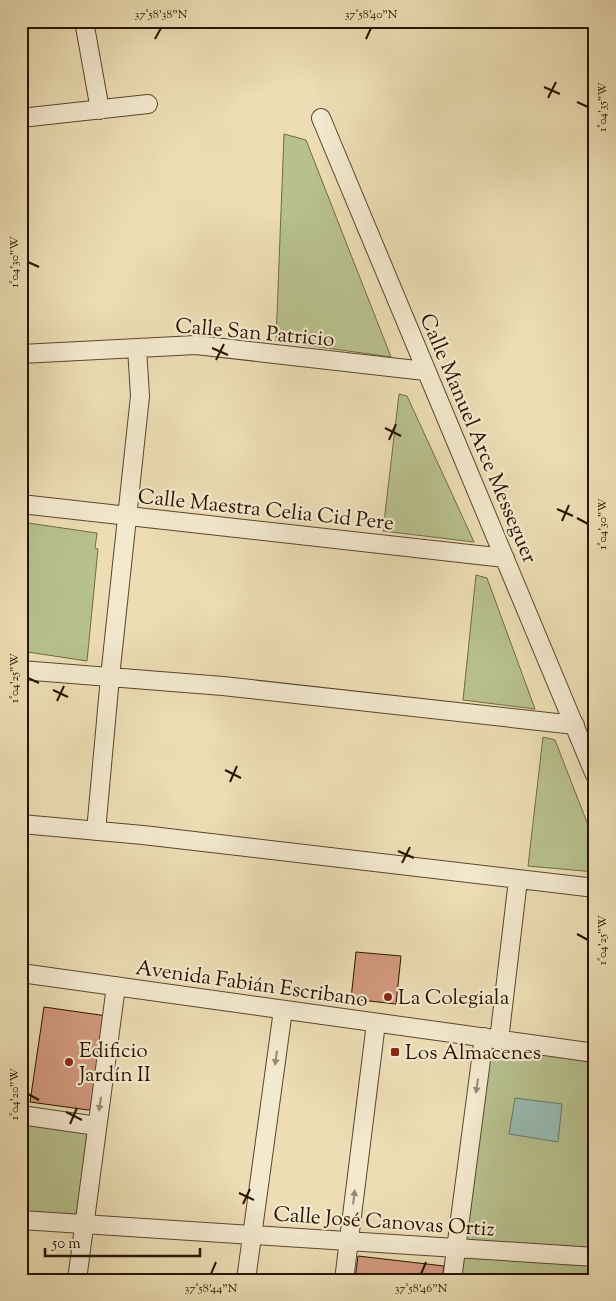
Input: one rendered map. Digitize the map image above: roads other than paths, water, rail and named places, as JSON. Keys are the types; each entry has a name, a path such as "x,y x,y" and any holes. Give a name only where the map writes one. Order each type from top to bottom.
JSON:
{"street":[{"path":"84,21 100,110"},
{"path":"21,118 148,104"},
{"name":"Calle Manuel Arce Messeguer","path":"321,118 595,775"},
{"name":"Calle San Patricio","path":"21,354 196,345 425,371"},
{"path":"96,831 110,677 140,396 137,348"},
{"name":"Calle Maestra Celia Cid Pere","path":"21,504 505,558"},
{"path":"21,670 223,686 575,725"},
{"path":"21,824 595,888"},
{"path":"452,1280 518,880"},
{"name":"Avenida Fabián Escribano","path":"21,973 595,1053"},
{"path":"77,1280 116,986"},
{"path":"246,1280 283,1010"},
{"path":"344,1280 376,1023"},
{"path":"21,1116 98,1126"},
{"name":"Calle José Canovas Ortiz","path":"21,1220 595,1257"}],"water":[{"path":"515,1098 562,1104 558,1142 509,1134"}],"place":[{"name":"La Colegiala","path":"388,997"},
{"name":"Los Almacenes","path":"395,1052"},
{"name":"Edificio Jardín II","path":"69,1062"}]}
